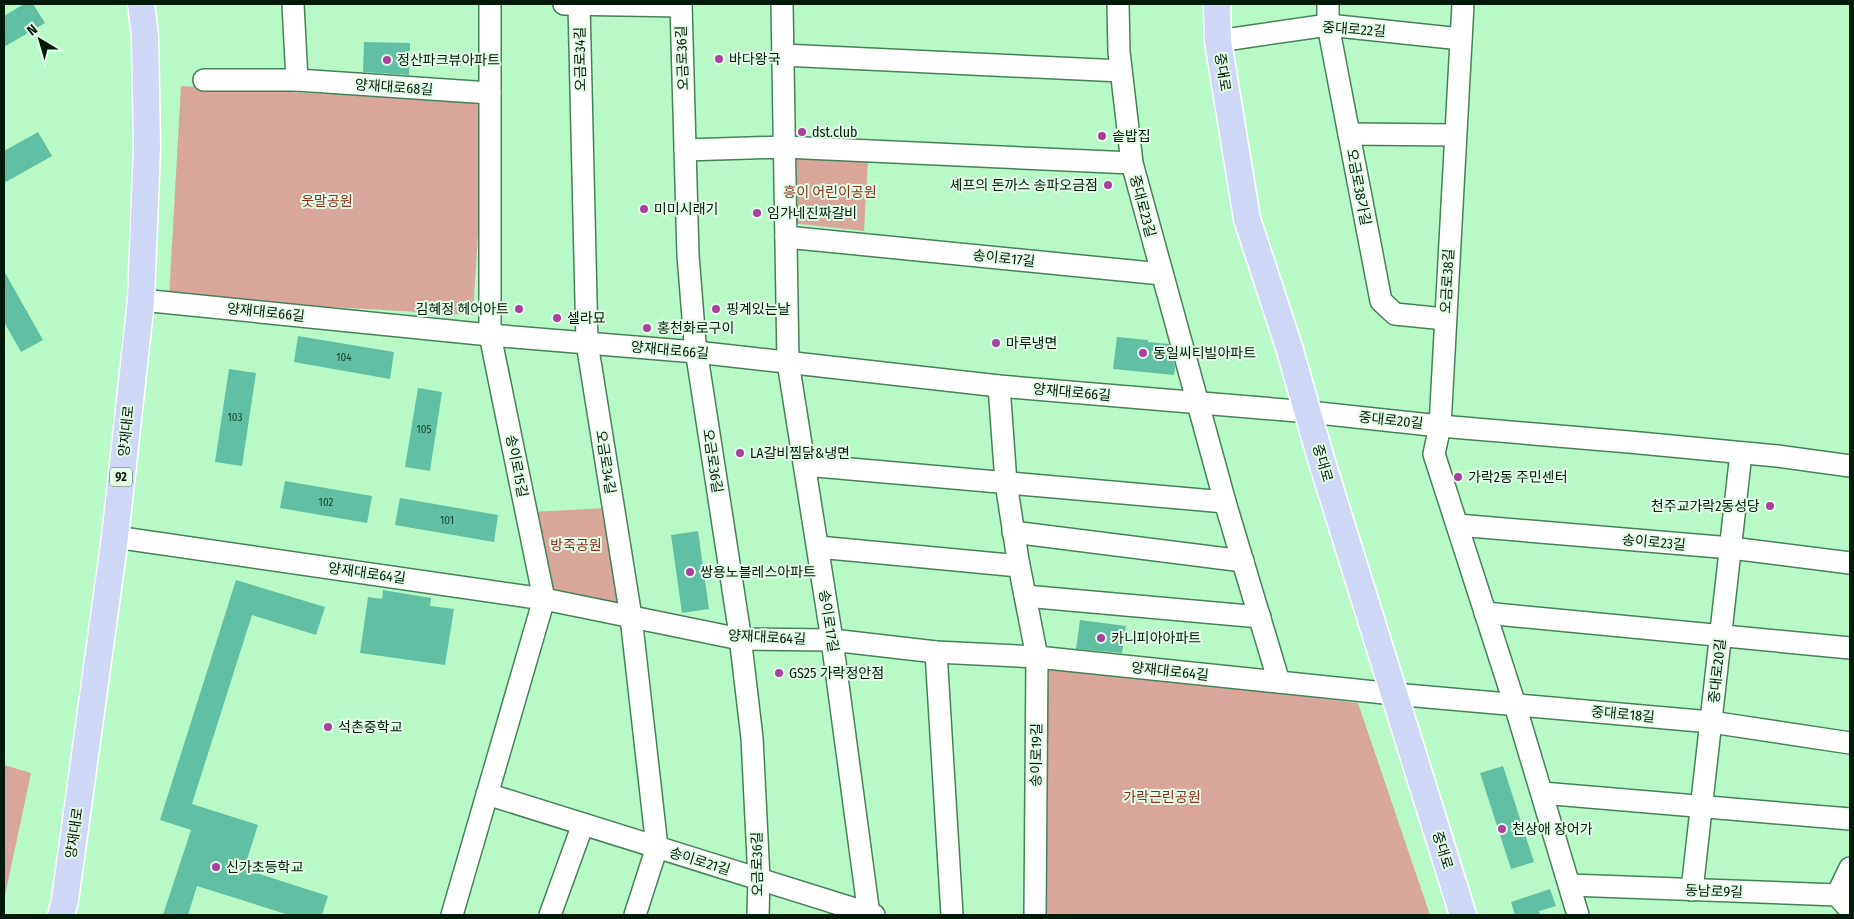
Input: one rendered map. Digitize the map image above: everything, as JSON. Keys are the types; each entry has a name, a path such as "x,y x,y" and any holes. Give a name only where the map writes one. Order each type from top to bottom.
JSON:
{"main road":[{"name":"양재대로","path":"61,915 65,900 115,537 141,300 148,147 145,36 141,4"},
{"path":"145,36 149,4"},
{"name":"중대로","path":"1217,4 1218,41 1247,219 1309,412 1321,458 1463,915"}],"street":[{"path":"293,4 297,80"},
{"name":"송이로15길","path":"452,915 544,598 490,335 490,4"},
{"path":"564,4 579,4"},
{"name":"오금로36길","path":"579,4 681,5 688,256 696,352 740,639 752,738 760,879 758,915"},
{"name":"오금로34길","path":"579,4 587,343 631,617 657,847 636,915"},
{"name":"송이로17길","path":"782,4 788,362 832,640 870,915"},
{"name":"중대로23길","path":"1118,4 1119,52 1132,163 1198,402"},
{"name":"오금로38가길","path":"1328,4 1328,25 1381,301 1396,314 1445,319"},
{"name":"오금로38길","path":"1440,426 1463,4"},
{"name":"중대로22길","path":"1218,41 1328,25 1461,39"},
{"path":"783,55 1121,71"},
{"name":"양재대로68길","path":"204,80 297,80 490,93"},
{"path":"1349,134 1455,135"},
{"path":"685,150 784,147 1132,163"},
{"name":"송이로17길","path":"786,237 1162,274"},
{"name":"양재대로66길","path":"141,300 490,335 696,352 1000,386 1309,412"},
{"name":"송이로19길","path":"1000,386 1006,483 1019,566 1037,657 1035,915"},
{"path":"1198,402 1225,502 1279,682"},
{"name":"중대로20길","path":"1309,412 1440,426 1741,452 1850,466"},
{"path":"1440,426 1434,454 1515,705 1578,915"},
{"name":"중대로20길","path":"1692,890 1741,452"},
{"path":"805,465 1225,502"},
{"name":"송이로23길","path":"1457,525 1731,548 1850,564"},
{"path":"1013,532 1243,560"},
{"name":"양재대로64길","path":"115,537 544,598 740,639 832,640 936,652 1037,657 1394,694"},
{"path":"818,547 1019,566"},
{"path":"1025,596 1260,617"},
{"path":"1485,613 1850,648"},
{"path":"936,652 952,915"},
{"name":"중대로18길","path":"1394,694 1711,722 1850,742"},
{"path":"1542,793 1850,819"},
{"name":"송이로21길","path":"486,794 870,915"},
{"path":"550,915 582,824"},
{"path":"1844,903 1850,868"},
{"name":"동남로9길","path":"1570,885 1692,890 1844,903"}],"green space":[{"name":"웃말공원","path":"181,86 486,103 473,315 169,298"},
{"name":"흥이 어린이공원","path":"791,153 868,159 864,231 791,223"},
{"name":"방죽공원","path":"606,508 620,608 549,593 532,512"},
{"name":"가락근린공원","path":"1044,664 1358,703 1430,915 1042,915"},
{"path":"4,765 31,773 4,900"}],"building":[{"path":"24,4 33,4 45,23 4,47 4,16"},
{"name":"정산파크뷰아파트","path":"364,42 410,43 409,75 363,72"},
{"path":"38,132 52,156 4,183 4,151"},
{"path":"4,271 43,340 21,352 4,322"},
{"path":"298,336 394,352 390,379 294,362"},
{"name":"동일씨티빌아파트","path":"1117,337 1169,344 1170,357 1172,357 1175,367 1174,375 1113,369"},
{"path":"229,369 256,373 242,466 215,462"},
{"path":"418,388 442,392 430,471 405,467"},
{"path":"285,481 372,496 367,523 280,508"},
{"path":"400,498 498,515 494,542 395,525"},
{"name":"쌍용노블레스아파트","path":"698,531 709,609 682,613 671,535"},
{"path":"236,580 325,607 316,635 252,615 192,804 258,825 244,869 328,896 322,915 289,915 197,886 188,915 163,915 191,830 160,820"},
{"path":"383,590 431,598 430,606 454,609 445,665 360,653 368,597 382,599"},
{"name":"카니피아아파트","path":"1080,620 1126,626 1122,653 1076,649"},
{"path":"1503,766 1534,862 1511,869 1480,773"},
{"path":"1550,889 1556,906 1539,911 1540,915 1515,915 1511,902"}],"place":[{"name":"바다왕국","path":"719,59"},
{"name":"정산파크뷰아파트","path":"387,60"},
{"name":"dst.club","path":"802,132"},
{"name":"솥밥집","path":"1102,136"},
{"name":"셰프의 돈까스 송파오금점","path":"1108,185"},
{"name":"미미시래기","path":"644,209"},
{"name":"임가네진짜갈비","path":"757,213"},
{"name":"김혜정 헤어아트","path":"519,309"},
{"name":"핑계있는날","path":"716,309"},
{"name":"셀라묘","path":"557,318"},
{"name":"홍천화로구이","path":"647,328"},
{"name":"마루냉면","path":"996,343"},
{"name":"동일씨티빌아파트","path":"1143,353"},
{"name":"LA갈비찜닭&냉면","path":"740,453"},
{"name":"가락2동 주민센터","path":"1458,477"},
{"name":"천주교가락2동성당","path":"1770,506"},
{"name":"쌍용노블레스아파트","path":"690,572"},
{"name":"카니피아아파트","path":"1101,638"},
{"name":"GS25 가락정안점","path":"779,673"},
{"name":"석촌중학교","path":"328,727"},
{"name":"천상애 장어가","path":"1502,829"},
{"name":"신가초등학교","path":"216,867"}]}
